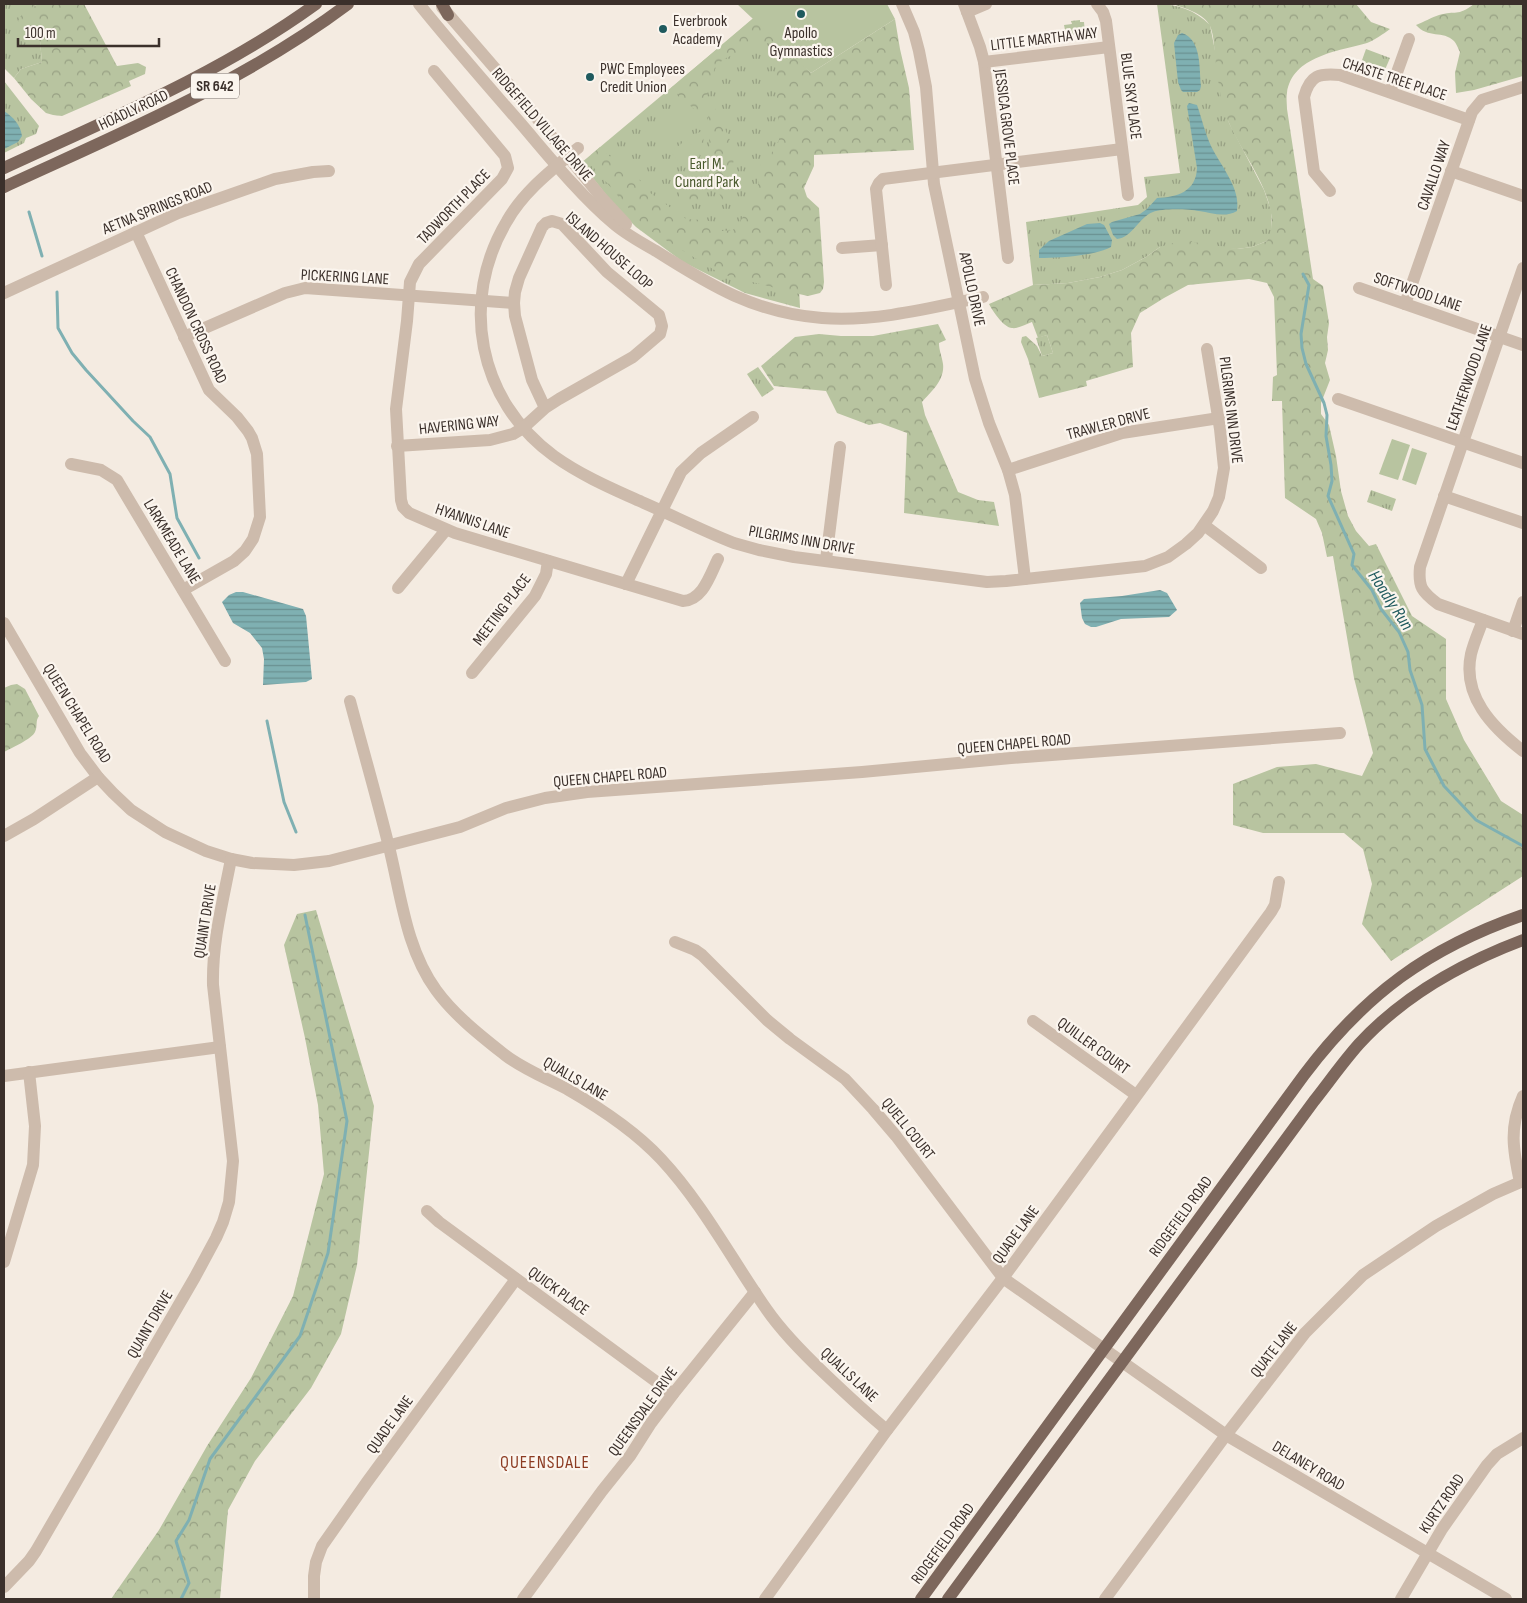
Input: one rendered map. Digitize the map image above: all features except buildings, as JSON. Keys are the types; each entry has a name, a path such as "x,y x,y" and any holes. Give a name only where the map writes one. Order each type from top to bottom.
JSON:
{"main road":[{"name":"HOADLY ROAD","path":"4,168 156,97 215,67 272,34 316,4"},
{"name":"HOADLY ROAD","path":"4,187 200,95 294,41 348,4"},
{"name":"RIDGEFIELD ROAD","path":"921,1599 1304,1075 1344,1027 1374,998 1403,975 1432,956 1482,930 1523,916"},
{"path":"948,1599 1320,1094 1359,1044 1381,1022 1429,985 1473,961 1523,940"}],"street":[{"name":"RIDGEFIELD VILLAGE DRIVE","path":"419,4 557,166 611,221 627,234 719,289 758,305 795,314 828,318 870,318 983,298"},
{"name":"APOLLO DRIVE","path":"902,4 916,38 926,87 933,174 980,395 1008,470 1017,508 1025,579"},
{"path":"966,8 986,4"},
{"name":"BLUE SKY PLACE","path":"1097,4 1104,16 1128,196"},
{"name":"RIDGEFIELD VILLAGE DRIVE","path":"443,7 518,95 573,152 613,211 656,251"},
{"name":"JESSICA GROVE PLACE","path":"966,8 984,62 1008,258"},
{"path":"1390,92 1408,39"},
{"name":"LITTLE MARTHA WAY","path":"984,62 1109,47"},
{"name":"TADWORTH PLACE","path":"409,296 410,282 419,264 502,179 508,168 506,156 434,71"},
{"name":"CHASTE TREE PLACE","path":"1330,191 1314,172 1304,97 1306,88 1318,75 1327,73 1340,75 1469,120"},
{"name":"CAVALLO WAY","path":"1405,304 1472,112 1482,100 1523,87"},
{"path":"886,285 876,189 883,179 1122,150"},
{"name":"PILGRIMS INN DRIVE","path":"573,152 530,190 508,219 490,256 484,274 480,301 482,338 491,373 502,398 522,428 553,455 569,466 592,479 717,536 746,547 794,557 987,582 1145,566 1168,557 1204,525 1216,504 1222,483 1224,463 1219,418 1207,349"},
{"name":"AETNA SPRINGS ROAD","path":"4,293 178,213 275,179 329,171"},
{"path":"1451,171 1523,196"},
{"name":"ISLAND HOUSE LOOP","path":"522,428 545,408 633,357 660,334 662,320 655,310 633,294 594,260 562,224 552,221 542,227 529,253 515,292 514,303 515,316 532,380 545,408"},
{"name":"CHANDON CROSS ROAD","path":"136,232 209,390 237,417 252,438 257,454 260,517 253,539 234,561 183,590"},
{"path":"842,248 882,245"},
{"name":"LEATHERWOOD LANE","path":"1518,633 1438,604 1426,596 1420,586 1420,567 1523,268"},
{"name":"SOFTWOOD LANE","path":"1359,288 1523,346"},
{"name":"PICKERING LANE","path":"184,337 295,290 318,289 514,303"},
{"name":"HYANNIS LANE","path":"409,296 396,410 401,500 403,507 409,514 446,530 683,601 690,600 700,593 718,559"},
{"path":"1338,399 1523,462"},
{"path":"626,584 681,472 690,461 753,417"},
{"name":"TRAWLER DRIVE","path":"1008,470 1122,433 1219,418"},
{"name":"HAVERING WAY","path":"397,446 490,440 502,438 522,428"},
{"path":"826,560 840,447"},
{"name":"LARKMEADE LANE","path":"71,464 102,470 117,480 225,661"},
{"path":"1444,496 1523,523"},
{"path":"1204,525 1261,568"},
{"path":"398,588 446,530"},
{"name":"MEETING PLACE","path":"472,673 535,596 546,574 548,562"},
{"path":"1518,633 1523,602"},
{"path":"1483,620 1471,654 1469,680 1474,698 1494,724 1523,751"},
{"name":"QUEEN CHAPEL ROAD","path":"4,623 80,753 98,776 131,810 151,824 206,851 231,860 273,864 314,864 343,859 460,827 506,808 545,798 587,792 853,773 1011,758 1340,733"},
{"name":"QUALLS LANE","path":"350,701 389,847 409,934 428,978 440,996 480,1034 507,1056 596,1107 645,1143 674,1173 705,1214 768,1312 807,1356 887,1430"},
{"path":"4,836 34,819 98,776"},
{"name":"QUAINT DRIVE","path":"4,1587 36,1551 195,1277 223,1222 231,1188 233,1161 212,963 231,860"},
{"name":"QUADE LANE","path":"765,1599 887,1430 1003,1278 1271,912 1275,905 1279,882"},
{"name":"QUELL COURT","path":"675,942 702,955 767,1020 790,1040 845,1079 896,1136 1003,1278 1053,1315 1103,1348"},
{"name":"QUILLER COURT","path":"1033,1021 1136,1095"},
{"path":"4,1076 220,1047"},
{"path":"4,1262 33,1165 35,1126 29,1072"},
{"path":"1522,1181 1513,1149 1513,1134 1523,1096"},
{"name":"QUATE LANE","path":"1105,1599 1226,1435 1305,1333 1363,1275 1436,1226 1493,1194 1522,1181"},
{"name":"QUICK PLACE","path":"426,1211 673,1394"},
{"name":"QUADE LANE","path":"314,1599 316,1562 322,1546 516,1279"},
{"name":"QUEENSDALE DRIVE","path":"523,1599 630,1456 651,1423 755,1292"},
{"name":"DELANEY ROAD","path":"1103,1348 1226,1435 1506,1599"},
{"name":"KURTZ ROAD","path":"1401,1599 1463,1496 1498,1454 1523,1438"}],"green space":[{"path":"4,4 38,4 33,7 42,62 21,69 14,78 4,68"},
{"path":"38,4 84,4 117,66 138,63 146,67 145,74 129,81 131,86 62,116 46,113 31,99 14,78 21,69 42,62 40,41 23,42 22,27 18,21 22,14"},
{"path":"737,4 887,4 895,19 811,73"},
{"path":"1157,4 1172,5 1186,9 1198,15 1210,25 1229,123 1264,190 1271,210 1272,233 1267,241 1252,247 1237,249 1160,247 1122,270 1100,277 1068,283 1033,285 1026,222 1138,205 1147,197 1144,177 1180,173"},
{"path":"1172,4 1356,4 1371,22 1390,29 1367,43 1318,57 1307,63 1291,81 1287,93 1287,109 1313,279 1323,286 1329,323 1328,350 1325,363 1330,380 1321,403 1321,414 1329,425 1341,491 1348,516 1356,531 1369,546 1376,544 1412,616 1446,639 1446,699 1464,740 1501,801 1523,815 1523,876 1391,961 1362,924 1372,884 1363,849 1344,833 1263,833 1233,825 1233,784 1277,767 1316,764 1362,776 1373,753 1354,678 1333,556 1327,557 1322,533 1316,519 1285,498 1282,401 1272,401 1273,377 1277,375 1274,297 1267,283 1249,279 1188,285 1140,313 1131,333 1133,367 1086,381 1087,386 1039,398 1021,342 1022,337 1026,336 1037,346 1042,356 1053,353 1047,335 1038,338 1032,322 1017,328 1005,325 989,304 1033,285 1068,283 1100,277 1122,270 1160,247 1173,243 1187,241 1237,249 1252,247 1267,241 1271,227 1271,212 1260,181 1235,136 1223,107 1210,26 1199,14"},
{"path":"1474,4 1523,4 1523,76 1474,90 1456,93 1455,73 1460,52 1456,43 1445,36 1425,32 1416,25 1439,15 1460,12"},
{"path":"758,14 811,73 895,19 909,88 914,150 814,155 814,166 804,188 807,197 819,208 824,282 820,293 808,296 721,274 646,228 594,168 591,155 600,147 619,165 629,167 649,192 686,219 709,221 714,229 722,231 733,230 757,193 761,164 771,154 779,140 775,55 772,44 760,42 724,59 715,67 702,111 697,112 671,88"},
{"name":"Earl M. Cunard Park","path":"753,19 788,52 800,308 745,293 683,262 636,227 615,206 581,163"},
{"path":"1080,20 1080,22 1084,22 1085,33 1070,35 1065,30 1064,25 1072,24 1071,21"},
{"path":"1366,49 1390,58 1384,72 1361,63"},
{"path":"4,81 39,126 36,134 26,138 24,143 4,153"},
{"path":"676,104 689,119 659,146 645,131"},
{"path":"717,108 721,109 722,122 735,152 729,188 730,194 735,200 732,203 722,200 709,169 710,148 707,121 709,114"},
{"path":"700,132 703,134 704,148 701,150 695,146 692,140 693,135"},
{"path":"687,139 700,156 684,168 671,152"},
{"path":"694,180 697,184 702,203 684,203 679,196 679,192"},
{"path":"938,324 946,340 939,343 943,370 937,385 922,402 925,415 958,492 978,500 994,502 999,526 904,513 907,433 880,423 869,425 837,413 826,391 774,386 761,366 795,337 819,334 873,336"},
{"path":"1047,335 1053,353 1042,356 1036,338"},
{"path":"758,367 774,389 762,397 747,374"},
{"path":"1392,439 1410,445 1398,480 1379,474"},
{"path":"1412,448 1427,453 1416,485 1402,480"},
{"path":"1371,490 1396,499 1392,511 1367,502"},
{"path":"17,684 25,689 39,716 33,735 4,752 4,688"},
{"path":"316,910 374,1106 357,1265 341,1334 311,1388 255,1461 228,1510 220,1599 111,1599 159,1530 207,1446 251,1378 293,1296 324,1174 318,1105 284,945 297,914"}],"water":[{"path":"1182,33 1193,42 1196,48 1201,86 1197,92 1183,92 1178,82 1174,43 1178,35"},
{"path":"1189,103 1197,105 1211,146 1233,185 1236,194 1237,211 1223,215 1189,210 1169,209 1157,211 1144,218 1127,235 1117,239 1113,235 1109,224 1140,214 1157,198 1184,192 1193,183 1197,168 1187,106"},
{"path":"4,111 16,122 22,136 18,142 4,149"},
{"path":"1100,223 1104,225 1112,240 1111,247 1086,254 1039,258 1039,250 1049,241 1087,224"},
{"path":"1160,590 1167,593 1177,610 1169,617 1121,619 1096,627 1085,624 1082,618 1080,603 1084,599"},
{"path":"243,592 303,609 306,616 312,679 306,682 263,685 264,659 262,648 250,633 233,623 222,602 229,595"}],"waterway":[{"path":"29,212 42,256"},
{"name":"Hoadly Run","path":"1303,274 1309,285 1301,334 1302,348 1306,364 1324,403 1327,415 1326,436 1332,481 1328,496 1354,554 1352,565 1372,590 1381,609 1399,632 1408,652 1410,670 1422,705 1425,749 1444,786 1476,820 1523,846"},
{"path":"57,292 58,328 72,353 86,370 150,437 170,474 177,518 199,558"},
{"path":"267,721 284,802 296,832"},
{"path":"181,1599 189,1583 176,1541 189,1520 210,1459 300,1336 328,1253 347,1121 305,915"}],"place":[{"name":"Apollo Gymnastics","path":"801,14"},
{"name":"Everbrook Academy","path":"663,29"},
{"name":"PWC Employees Credit Union","path":"590,77"}],"district":[{"name":"QUEENSDALE","path":"545,1462"}]}
